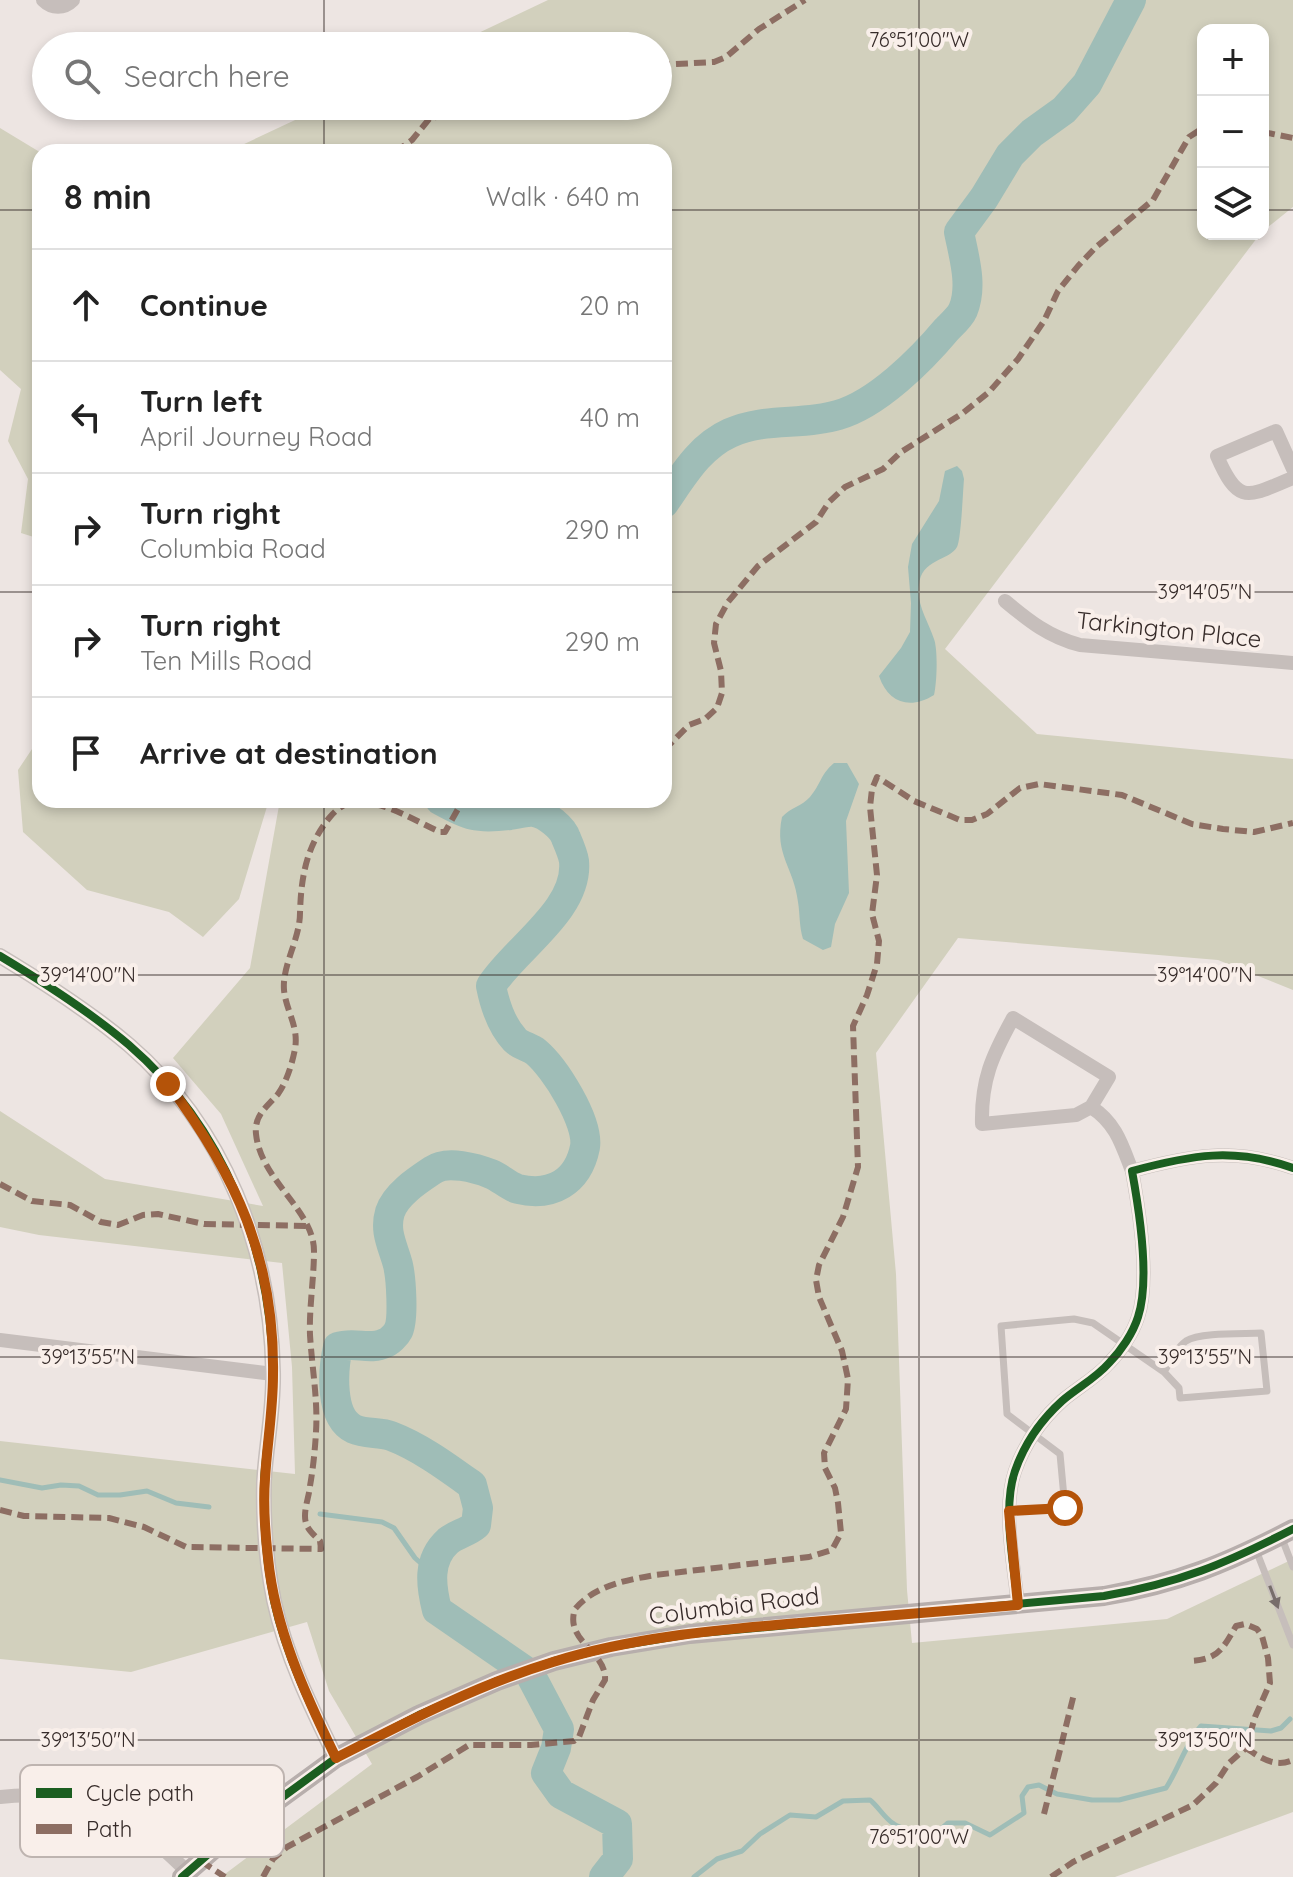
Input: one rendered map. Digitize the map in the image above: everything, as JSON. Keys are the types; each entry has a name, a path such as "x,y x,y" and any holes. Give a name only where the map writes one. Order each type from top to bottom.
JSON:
{"main road":[{"name":"Columbia Road","path":"284,1796 336,1758 419,1715 497,1681 554,1661 611,1647 690,1634 1104,1596 1155,1587 1227,1563 1287,1532"},
{"name":"Columbia Road","path":"185,1874 205,1857"}],"street":[{"path":"43,0 54,7 63,7 73,0"},
{"path":"1293,469 1276,431 1217,456 1228,483 1245,493 1255,493 1293,478"},
{"name":"Tarkington Place","path":"1005,601 1043,632 1080,645 1293,663"},
{"path":"0,956 87,1012 130,1046 168,1084 224,1166 244,1209 270,1314 273,1374 264,1480 268,1560 274,1601 285,1642 307,1699 336,1758"},
{"path":"1013,1018 1109,1077 1091,1107 1076,1115 982,1124 981,1098 986,1071 1013,1018"},
{"path":"1018,1605 1009,1511 1014,1474 1034,1433 1062,1401 1109,1364 1139,1316 1142,1295 1137,1200 1132,1171 1117,1132 1104,1116 1091,1107"},
{"path":"1132,1171 1170,1161 1224,1154 1267,1159 1293,1168"},
{"path":"0,1340 273,1374"},
{"path":"0,1797 20,1796"},
{"path":"168,1857 185,1874"}],"lane":[{"path":"1009,1511 1065,1508 1060,1454 1007,1414 1001,1326 1082,1319 1103,1328 1164,1372 1179,1388 1180,1398 1267,1391 1261,1333 1196,1337 1186,1341 1164,1372"},
{"path":"1287,1532 1293,1567"},
{"path":"1256,1548 1293,1645"}],"shaded area":[{"path":"548,0 1293,0 1293,207 1269,226 1269,24 1197,24 1197,240 1255,240 945,649 1037,734 1293,759 1293,990 1218,960 958,938 876,1053 896,1274 907,1590 912,1643 1167,1619 1293,1559 1293,1812 1115,1877 221,1877 248,1857 284,1857 284,1830 372,1764 329,1691 307,1622 131,1672 0,1659 0,1441 295,1474 292,1367 282,1263 39,1235 0,1227 0,1111 105,1179 263,1206 221,1114 173,1058 250,968 279,808 672,808 672,144 244,144 295,120 672,120 672,32 481,32"},
{"path":"0,128 32,147 32,536 21,533 28,479 8,441 21,389 0,370"},
{"path":"32,749 32,808 267,808 239,899 203,937 169,912 87,890 23,832 18,770"}],"water":[{"path":"957,466 964,479 957,547 925,570 919,585 921,606 935,644 937,666 934,695 908,703 894,698 879,676 910,632 908,567 912,544 939,501 945,471"},
{"path":"834,763 847,763 859,784 846,821 849,893 835,924 831,947 823,950 803,939 796,890 782,851 780,830 782,817 810,797"}],"waterway":[{"path":"672,492 692,463 719,439 743,428 824,418 853,409 897,380 936,341 960,315 966,301 967,271 959,232 1010,155 1032,133 1064,110 1087,84 1131,0"},
{"path":"456,808 481,816 539,813 558,826 568,844 574,861 573,879 566,896 543,928 491,986 499,1015 510,1034 517,1042 534,1050 561,1082 582,1124 585,1147 582,1159 570,1178 542,1191 518,1189 485,1172 454,1165 433,1170 402,1193 390,1212 388,1226 400,1279 400,1326 394,1336 379,1345 338,1347 335,1392 340,1414 354,1429 402,1441 472,1485 478,1508 476,1525 448,1541 441,1548 434,1565 432,1583 437,1610 530,1674 559,1729 556,1748 546,1773 561,1794 617,1824 618,1859 604,1877"},
{"path":"0,1480 42,1488 79,1486 98,1495 147,1491 176,1503 209,1507"},
{"path":"320,1514 382,1522 394,1528 415,1558 433,1574"},
{"path":"694,1877 717,1859 742,1851 760,1834 790,1815 816,1817 843,1801 870,1800 891,1822 908,1830 934,1835 948,1823 965,1823 990,1835 1024,1813 1022,1796 1028,1787 1039,1785 1057,1794 1092,1800 1119,1800 1166,1788 1201,1726 1271,1731 1281,1728 1290,1719"}],"marked path":[{"path":"672,64 714,62 726,57 759,29 805,0"},
{"path":"406,144 428,120"},
{"path":"672,742 689,725 705,719 717,708 722,693 721,671 714,643 716,624 728,602 758,566 816,522 829,502 845,487 883,469 901,452 963,413 989,392 1018,359 1044,321 1058,291 1096,247 1153,200 1189,137 1197,132"},
{"path":"1269,133 1293,138"},
{"path":"284,1850 469,1745 531,1745 574,1741 579,1737 593,1700 605,1680 600,1661 580,1638 573,1620 575,1609 601,1589 655,1575 809,1557 832,1550 841,1533 835,1488 825,1468 824,1453 846,1409 848,1379 842,1351 819,1297 816,1280 819,1265 843,1217 858,1167 853,1026 877,964 879,941 872,914 877,875 870,807 877,777 914,801 960,820 972,820 987,814 1020,788 1039,784 1122,795 1192,824 1223,829 1254,832 1293,823"},
{"path":"0,1510 24,1516 109,1518 144,1527 186,1547 321,1549 320,1541 305,1520 316,1420 310,1335 312,1236 306,1222 267,1166 260,1151 256,1127 259,1116 284,1084 291,1066 296,1041 284,981 299,923 304,875 315,839 340,808"},
{"path":"388,808 440,832 445,832 458,808"},
{"path":"0,1184 32,1201 70,1205 101,1222 118,1225 143,1215 158,1214 204,1224 309,1226"},
{"path":"1051,1877 1073,1862 1193,1805 1246,1748 1270,1683 1262,1636 1257,1629 1245,1624 1236,1626 1213,1656 1188,1661"},
{"path":"1044,1814 1074,1694"},
{"path":"1246,1748 1274,1762 1293,1760"},
{"path":"263,1877 275,1857"},
{"path":"201,1861 225,1877"}],"cycle path":[{"path":"0,956 98,1021 129,1045 162,1078 191,1113 216,1152 236,1193 252,1236 270,1326 273,1386 264,1496 271,1586 292,1661 336,1758"},
{"path":"1018,1605 1009,1502 1019,1461 1047,1416 1118,1353 1138,1317 1143,1265 1132,1171 1193,1157 1212,1156 1251,1157 1293,1168"},
{"path":"284,1796 336,1758 419,1715 497,1681 554,1661 611,1647 690,1634 1104,1596 1201,1571 1293,1529"},
{"path":"182,1877 205,1857"}],"route":[{"path":"168,1084 224,1166 244,1209 261,1267 270,1314 273,1374 264,1480 268,1560 274,1601 285,1642 307,1699 336,1758 419,1715 497,1681 554,1661 611,1647 763,1626 1018,1605 1009,1511 1065,1508"}]}
